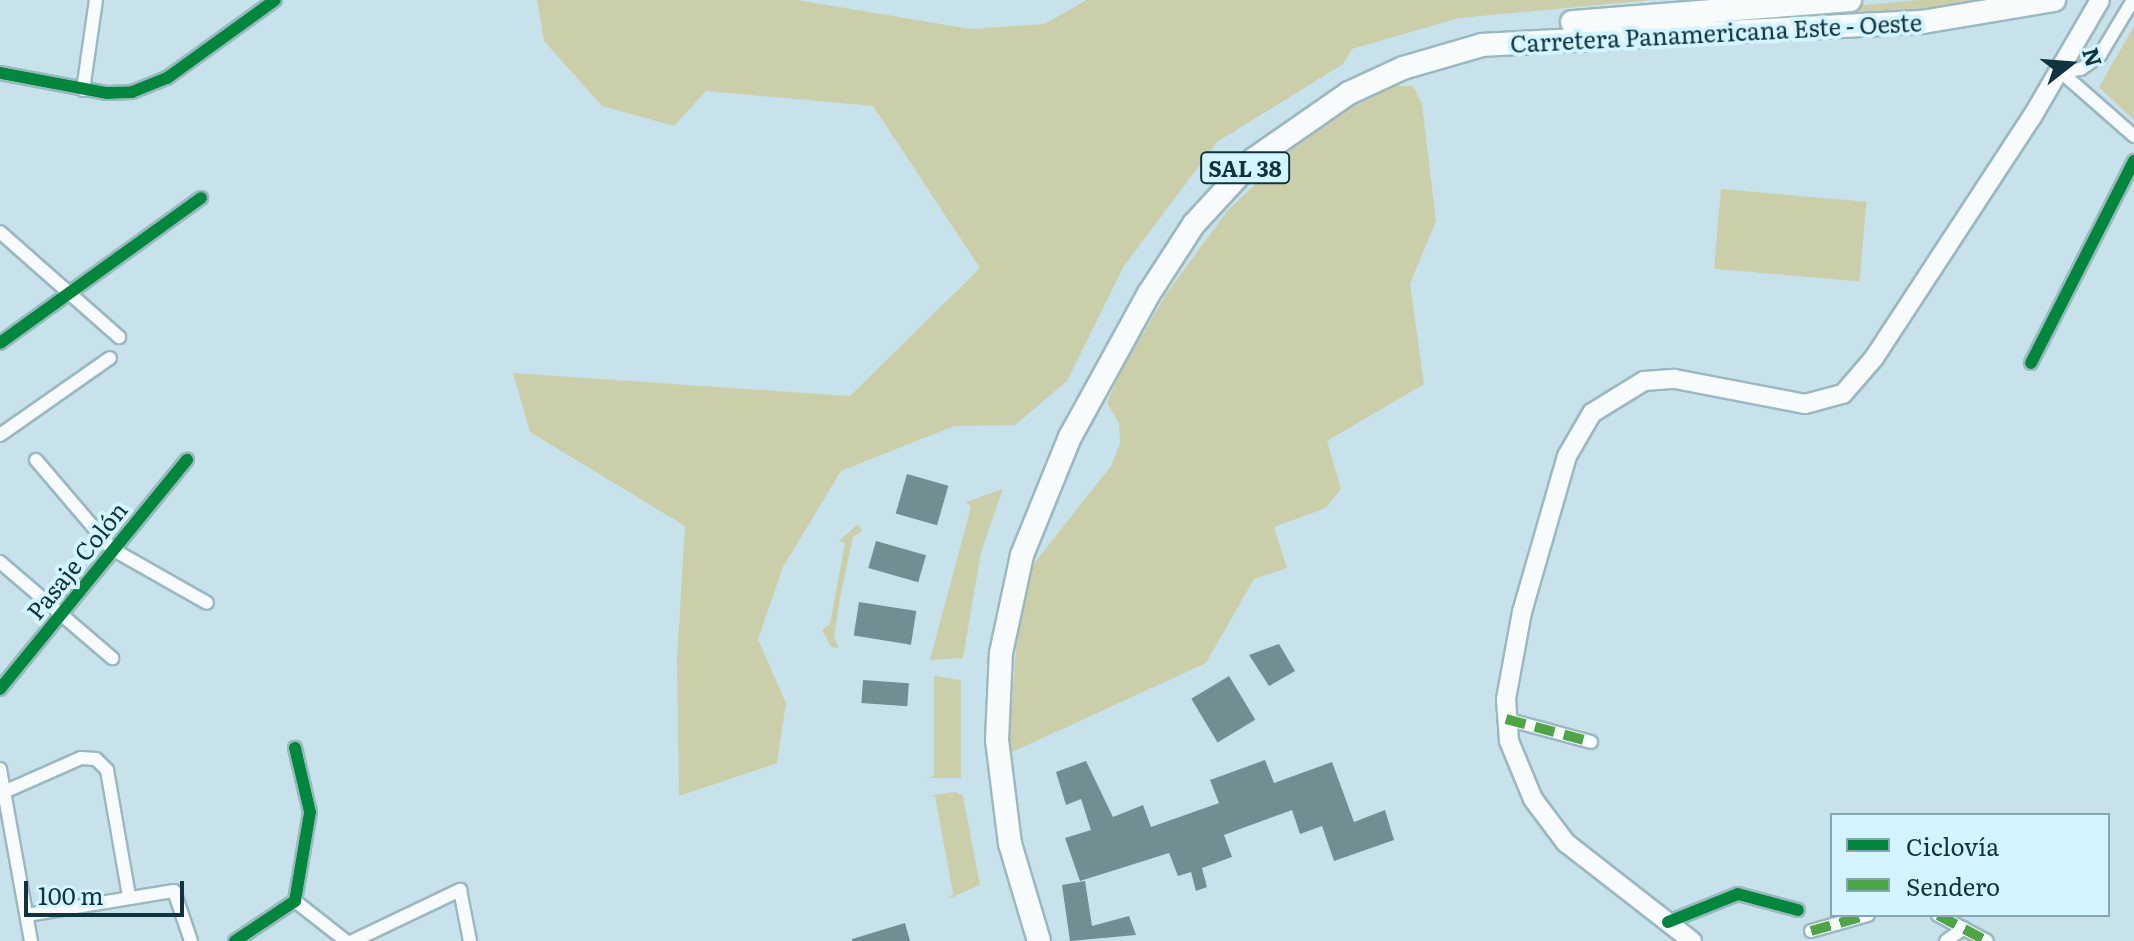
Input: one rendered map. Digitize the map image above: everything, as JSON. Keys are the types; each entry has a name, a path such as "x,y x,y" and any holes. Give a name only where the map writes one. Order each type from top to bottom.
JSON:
{"highway":[{"name":"Carretera Panamericana Este - Oeste","path":"1025,941 995,838 985,759 987,665 998,589 1027,500 1067,414 1147,271 1199,196 1297,108 1416,48 1511,28 1850,0"},
{"name":"Carretera Panamericana Este - Oeste","path":"1039,941 1010,844 998,762 1001,653 1022,555 1070,437 1134,319 1194,224 1254,159 1349,93 1403,68 1482,45 1922,22 2054,0"}],"main road":[{"path":"1692,941 1554,828 1519,770 1506,719 1522,612 1557,485 1585,422 1631,386 1657,379 1805,404 1843,394 1874,358 2061,72 2100,0"}],"street":[{"path":"83,90 96,0"},
{"path":"0,73 83,90 132,92 167,78 275,0"},
{"path":"2061,72 2081,69 2100,55 2133,0"},
{"path":"2061,72 2134,136"},
{"path":"2031,363 2134,161"},
{"path":"0,343 201,198"},
{"path":"2,238 119,337"},
{"path":"0,435 110,358"},
{"path":"36,460 112,549 207,603"},
{"name":"Pasaje Colón","path":"0,689 187,460"},
{"path":"0,562 60,617 112,658"},
{"path":"1506,719 1591,742"},
{"path":"235,941 295,901 310,812 295,748"},
{"path":"4,792 81,758 96,759 107,770 129,896"},
{"path":"0,769 31,941"},
{"path":"353,941 460,890 470,941"},
{"path":"27,915 129,896 179,894 191,941"},
{"path":"1668,922 1738,894 1798,910"},
{"path":"295,901 346,941"},
{"path":"1811,931 1861,917"},
{"path":"1942,917 1987,941"},
{"path":"1946,941 1964,928"}],"green space":[{"path":"537,0 797,0 970,29 1044,24 1087,0 1652,0 1459,18 1352,49 1343,64 1217,142 1124,266 1067,381 1015,425 954,426 841,471 783,567 758,639 786,703 777,763 679,796 677,658 685,526 530,432 513,373 850,396 980,268 873,106 706,91 674,126 602,106 544,41"},
{"path":"1918,0 2029,0 1976,10 1750,16"},
{"path":"2134,26 2134,120 2099,87"},
{"path":"1393,86 1413,86 1422,104 1436,221 1410,284 1424,384 1327,441 1341,489 1326,508 1274,527 1287,568 1254,579 1206,663 1008,754 1019,607 1032,566 1111,466 1120,443 1119,423 1107,403 1118,377 1166,294 1228,210 1319,124"},
{"path":"1721,189 1866,202 1859,281 1714,269"},
{"path":"1003,489 981,552 963,658 930,660 971,507 966,502"},
{"path":"858,524 862,531 853,537 840,598 834,638 839,648 831,647 822,630 830,624 845,543 839,541"},
{"path":"934,676 961,680 961,778 926,778 934,776"},
{"path":"955,792 963,796 980,885 948,899 953,894 935,796 928,796"}],"building":[{"path":"907,474 948,486 937,525 896,513"},
{"path":"876,541 926,555 918,582 868,568"},
{"path":"859,602 916,611 911,645 854,636"},
{"path":"1279,644 1295,671 1269,686 1249,655"},
{"path":"1229,676 1255,720 1218,742 1191,699"},
{"path":"863,680 909,683 907,706 861,703"},
{"path":"1265,760 1274,783 1332,762 1354,822 1385,810 1394,840 1334,861 1322,826 1300,834 1292,810 1224,835 1232,857 1202,868 1207,887 1196,891 1191,872 1178,876 1169,853 1080,881 1065,838 1091,830 1081,799 1066,805 1056,772 1086,761 1113,817 1143,805 1151,827 1219,803 1210,780"},
{"path":"1085,881 1092,926 1129,916 1136,935 1070,941 1062,885"},
{"path":"905,923 910,941 852,941 852,939"}],"marked path":[{"path":"1506,719 1591,742"},
{"path":"1811,931 1861,917"},
{"path":"1942,917 1987,941"}],"cycle path":[{"path":"0,73 107,93 132,92 167,78 275,0"},
{"path":"2031,363 2134,161"},
{"path":"0,343 201,198"},
{"path":"0,689 187,460"},
{"path":"235,941 295,901 310,812 295,748"},
{"path":"1668,922 1738,894 1798,910"}]}
